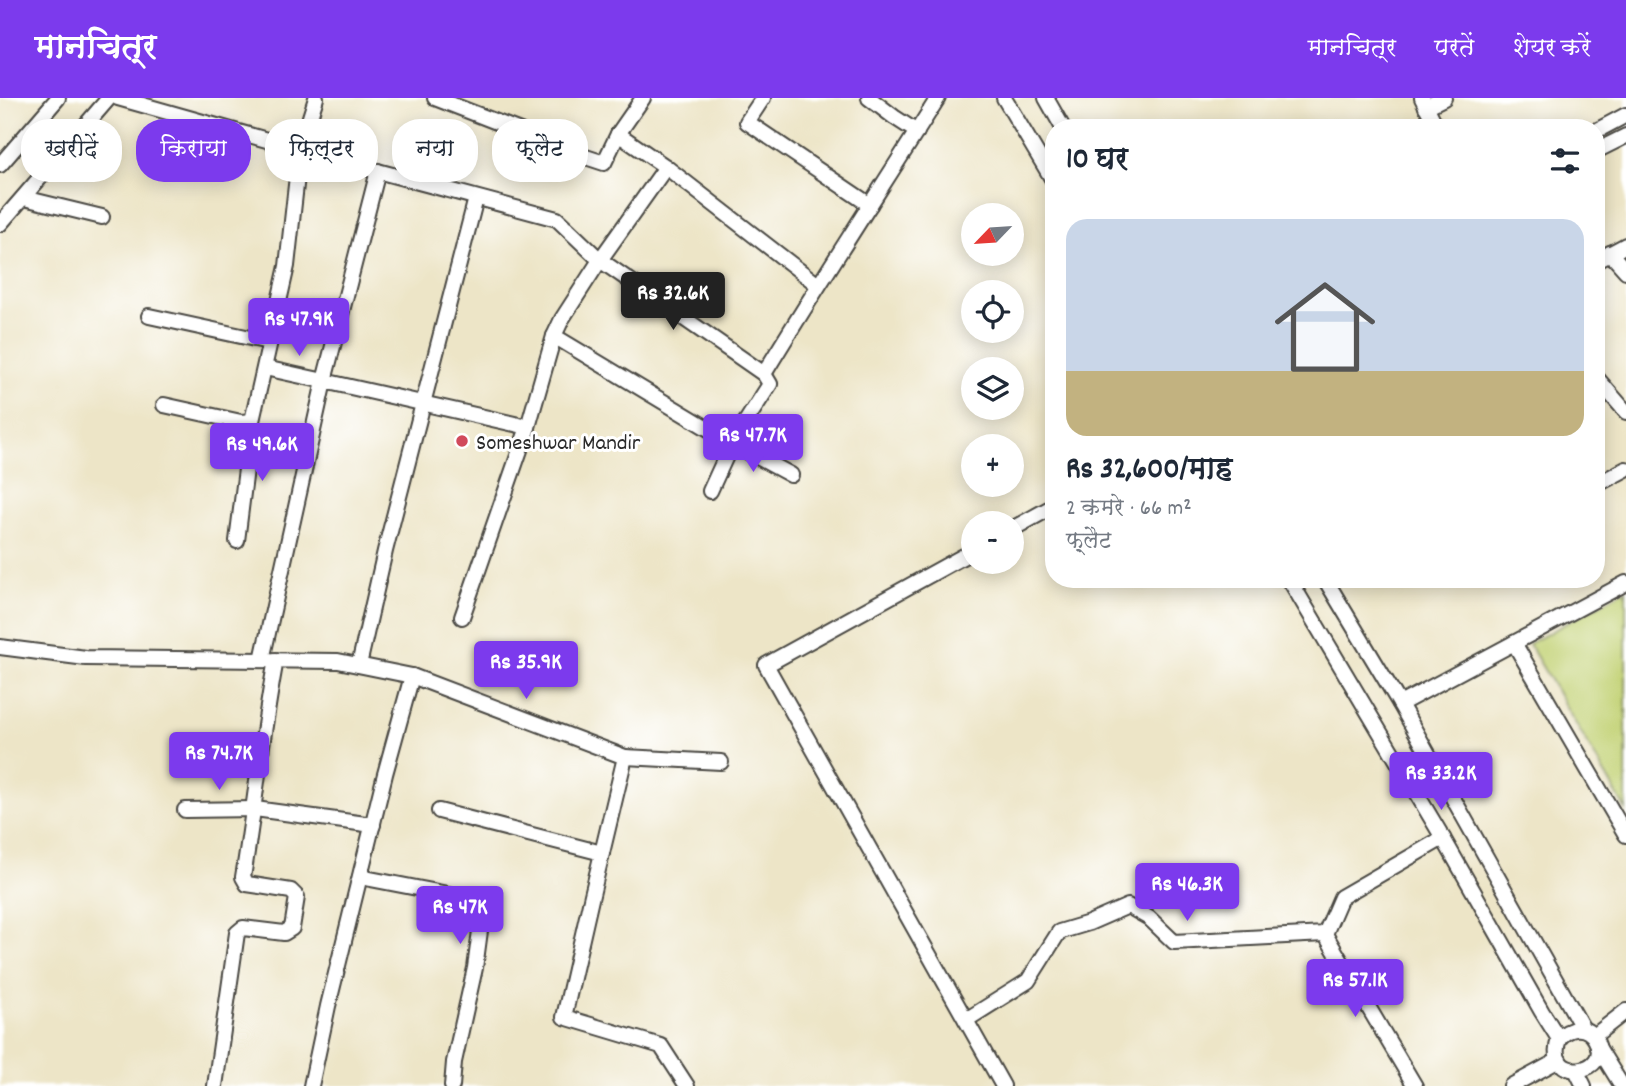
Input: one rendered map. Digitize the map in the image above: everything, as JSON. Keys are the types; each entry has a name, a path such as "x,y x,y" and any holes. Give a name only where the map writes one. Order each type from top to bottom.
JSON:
{"street":[{"path":"0,164 58,98"},
{"path":"0,224 109,98"},
{"path":"118,98 265,139"},
{"path":"309,119 316,98"},
{"path":"435,98 520,131 534,140 604,163 618,134 643,98"},
{"path":"763,98 747,122 870,205"},
{"path":"869,98 917,132"},
{"path":"764,374 938,98"},
{"path":"1004,98 1045,167"},
{"path":"1046,98 1058,119"},
{"path":"1432,119 1424,103 1444,98"},
{"path":"1605,126 1626,116"},
{"path":"618,134 666,167 818,285"},
{"path":"1605,146 1626,136"},
{"path":"462,617 528,427 554,336 562,318 666,167"},
{"path":"378,171 557,219 600,260 764,374 770,384 732,443 710,491"},
{"path":"237,541 252,421 287,266 296,182"},
{"path":"215,1086 237,933 243,928 284,933 292,928 298,897 291,891 247,884 243,877 255,809 269,660 324,381 375,182"},
{"path":"24,198 102,217"},
{"path":"359,665 385,551 476,198"},
{"path":"1605,256 1626,245"},
{"path":"1610,253 1626,271"},
{"path":"149,316 270,342"},
{"path":"554,336 732,443 791,475"},
{"path":"265,368 528,427"},
{"path":"1605,388 1626,412"},
{"path":"164,405 241,422 252,421"},
{"path":"1605,480 1626,469"},
{"path":"1024,522 1045,511"},
{"path":"961,558 766,665 1003,1086"},
{"path":"1401,704 1626,583"},
{"path":"1294,588 1559,1039"},
{"path":"1330,588 1401,704 1622,1086"},
{"path":"1514,643 1626,835"},
{"path":"0,647 86,658 338,661 412,676 625,757 721,762"},
{"path":"311,1086 385,774 412,676"},
{"path":"625,757 564,1017 661,1046 687,1086"},
{"path":"185,810 255,809 373,825"},
{"path":"439,811 602,853"},
{"path":"1325,934 1341,897 1443,838"},
{"path":"360,877 484,901 475,968 454,1062 452,1086"},
{"path":"966,1020 1028,981 1059,932 1089,923 1128,906 1149,918 1174,942 1325,934"},
{"path":"1325,934 1415,1086"},
{"path":"1592,1037 1626,1011"},
{"path":"1576,1028 1592,1037 1598,1053 1593,1064 1588,1068 1569,1069 1559,1060 1559,1039 1569,1030 1576,1028"},
{"path":"1511,1086 1559,1060"},
{"path":"1576,1070 1584,1086"}],"green space":[{"path":"1626,590 1626,810 1529,644"}],"place":[{"name":"Someshwar Mandir","path":"462,441"}]}
